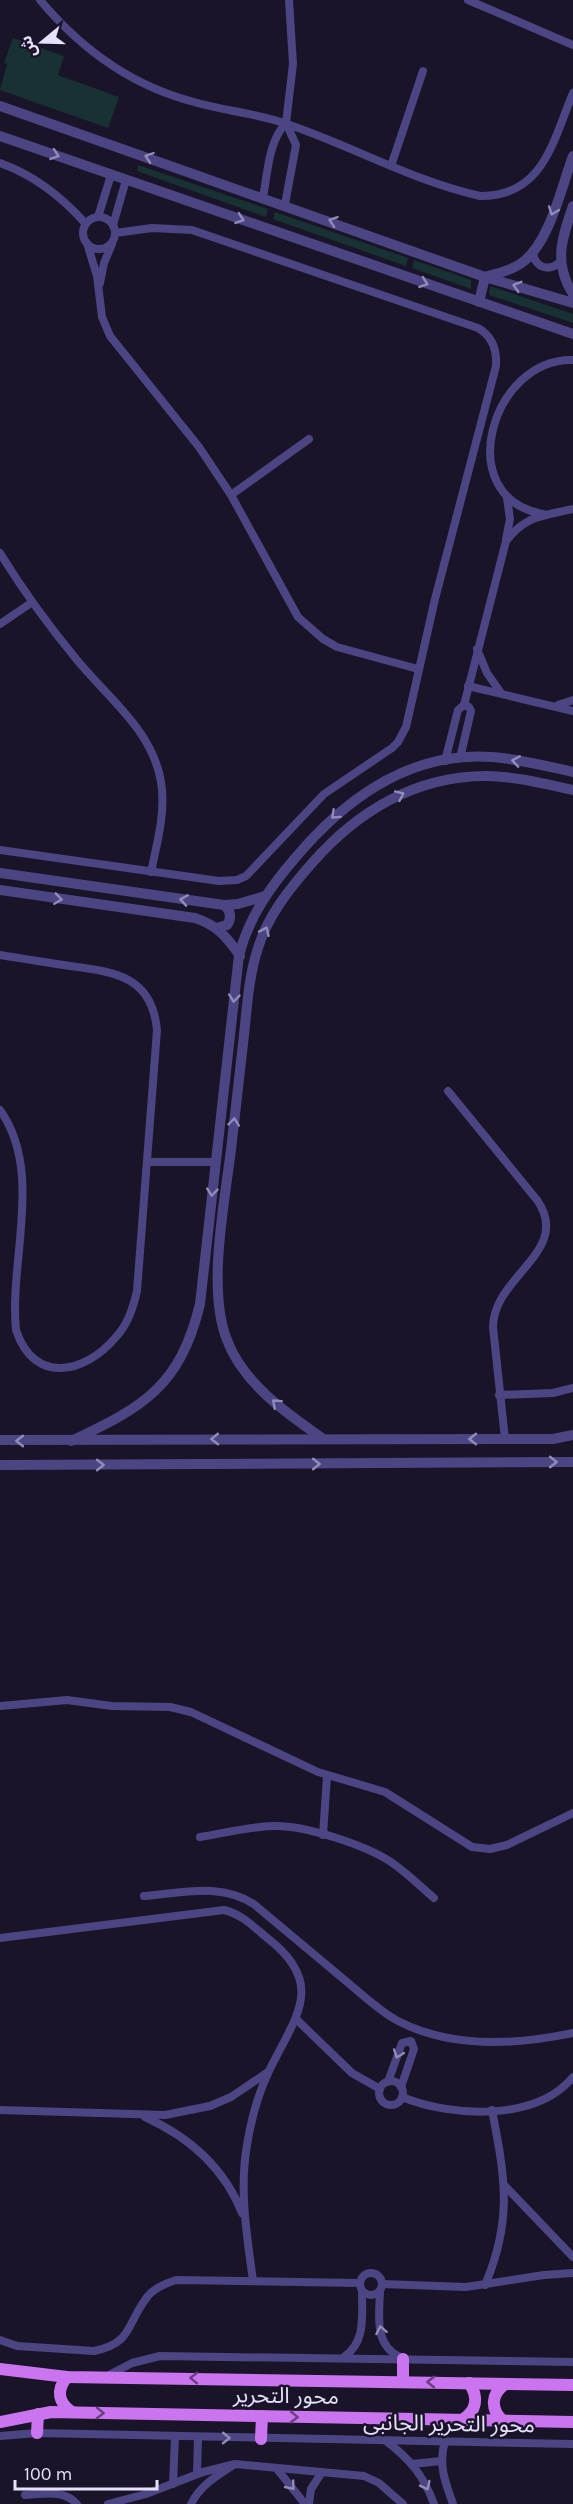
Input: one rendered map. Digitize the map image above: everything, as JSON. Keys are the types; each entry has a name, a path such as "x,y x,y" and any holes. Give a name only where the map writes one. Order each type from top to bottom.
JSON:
{"main road":[{"path":"403,2359 403,2382"},
{"name":"محور التحرير","path":"0,2369 67,2377 573,2385"},
{"path":"67,2377 60,2389 60,2396 62,2403 72,2412"},
{"path":"462,2420 473,2411 475,2404 476,2396 469,2383"},
{"path":"503,2421 498,2416 493,2402 495,2394 505,2384"},
{"name":"محور التحرير","path":"0,2422 38,2414 72,2412 573,2422"},
{"path":"37,2433 38,2414"},
{"path":"261,2439 262,2416"}],"street":[{"path":"40,0 79,41 106,62 134,79 193,102 286,123 391,166 480,196 492,196 515,190 534,176 542,166 573,93"},
{"path":"285,204 296,145 286,123 293,64 290,0"},
{"path":"468,0 573,45"},
{"path":"391,166 423,71"},
{"path":"0,106 285,204 486,277 573,303"},
{"path":"263,197 274,141 286,123"},
{"path":"0,136 573,334"},
{"path":"486,277 510,270 533,254 543,236 573,156"},
{"path":"0,163 36,180 73,209 86,224"},
{"path":"111,175 98,217 86,224 83,234 99,289 102,317 110,336 199,447 231,495 288,603 310,629 337,647 418,669"},
{"path":"99,289 126,180"},
{"path":"573,206 561,239 560,262 573,294"},
{"path":"98,217 106,219 114,229"},
{"path":"0,850 228,882 246,876 324,794 398,742 406,727 462,491 496,366 496,351 490,339 478,328 192,230 114,229"},
{"path":"87,243 97,249 108,247 112,243"},
{"path":"533,254 536,262 543,268 553,267 560,262"},
{"path":"479,302 486,277"},
{"path":"445,761 459,708 464,705 510,519 507,498 494,477 490,453 491,442 504,401 518,382 537,368 560,361 573,360"},
{"path":"231,495 309,439"},
{"path":"507,498 523,509 543,514"},
{"path":"506,542 522,525 543,514 573,509"},
{"path":"0,553 31,603 79,663 132,721 151,750 161,782 163,799 151,872"},
{"path":"0,624 31,603"},
{"path":"477,649 487,673 501,693"},
{"path":"468,686 573,711"},
{"path":"554,706 573,700"},
{"path":"460,758 471,711 464,705"},
{"path":"71,1441 135,1408 155,1392 169,1375 192,1335 200,1304 238,955 252,918 266,896 323,825 350,802 400,774 460,758 490,757 573,772"},
{"path":"322,1438 283,1409 246,1373 227,1340 219,1306 221,1234 246,1013 255,960 265,929 282,901 318,856 356,820 386,801 441,780 488,776 573,790"},
{"path":"0,873 224,905 238,904 266,896 274,896 282,901"},
{"path":"0,891 195,918 216,928 233,945 238,955 246,961 255,960"},
{"path":"216,928 224,927 229,922 231,914 224,905"},
{"path":"0,955 107,971 133,982 151,1003 158,1030 137,1291 126,1323 117,1337 91,1358 60,1369 36,1362 27,1353 16,1330 22,1166 14,1134 0,1110"},
{"path":"448,1091 537,1200 547,1219 544,1240 500,1297 495,1311 499,1395 505,1439"},
{"path":"147,1162 215,1162"},
{"path":"499,1395 553,1393 573,1388"},
{"path":"0,1440 553,1439 573,1435"},
{"path":"0,1466 573,1462"},
{"path":"0,1706 67,1700 112,1706 180,1709 202,1716 327,1776 386,1792 464,1843 481,1848 507,1845 573,1813"},
{"path":"324,1835 327,1776"},
{"path":"200,1837 271,1826 293,1827 324,1835 382,1857 434,1898"},
{"path":"144,1896 213,1891 239,1896 255,1905 384,2013 424,2032 477,2041 533,2039 573,2033"},
{"path":"0,1938 215,1911 231,1912 281,1948 294,1965 301,1987 297,2019 269,2072 257,2104 247,2146 244,2180 246,2224 253,2281"},
{"path":"297,2019 352,2073 380,2089"},
{"path":"411,2041 414,2049 401,2087 402,2097 394,2105 387,2104 380,2096 380,2089 388,2082 402,2043 411,2041"},
{"path":"0,2110 142,2115 176,2113 210,2106 231,2097 269,2072"},
{"path":"402,2097 446,2109 492,2110 538,2103 561,2089 573,2077"},
{"path":"388,2082 395,2082 401,2087"},
{"path":"485,2285 501,2237 505,2186 492,2110"},
{"path":"142,2115 182,2136 214,2166 227,2183 246,2224"},
{"path":"505,2186 573,2257"},
{"path":"344,2358 360,2339 361,2288 365,2274 372,2273 379,2277 381,2288 378,2326 382,2339 387,2348 403,2359"},
{"path":"0,2340 17,2346 94,2351 106,2349 125,2336 144,2301 164,2284 176,2280 253,2281 361,2288 373,2295 381,2288 466,2287 573,2273"},
{"path":"106,2377 132,2363 160,2356 573,2362"},
{"name":"محور التحرير الجانبى","path":"0,2436 37,2433 573,2444"},
{"path":"173,2484 175,2437"},
{"path":"197,2474 198,2438"},
{"path":"386,2440 412,2464 422,2477 434,2504"},
{"path":"445,2441 441,2461 453,2504"},
{"path":"412,2464 441,2461"},
{"path":"191,2504 196,2494 211,2479 235,2464"},
{"path":"114,2504 197,2474 235,2464 364,2476 379,2483 403,2504"},
{"path":"277,2469 307,2504"},
{"path":"307,2504 310,2489 322,2472"},
{"path":"188,2478 196,2484 196,2494"},
{"path":"25,2495 63,2494 72,2498 77,2504"},
{"path":"145,2504 146,2494"}],"green space":[{"path":"13,38 64,56 58,75 119,97 108,128 0,90 7,64 4,63"},
{"path":"138,165 268,209 266,217 137,171"},
{"path":"275,212 408,258 406,266 273,219"},
{"path":"414,260 471,280 471,289 412,268"},
{"path":"490,286 573,314 573,323 489,295"}]}
